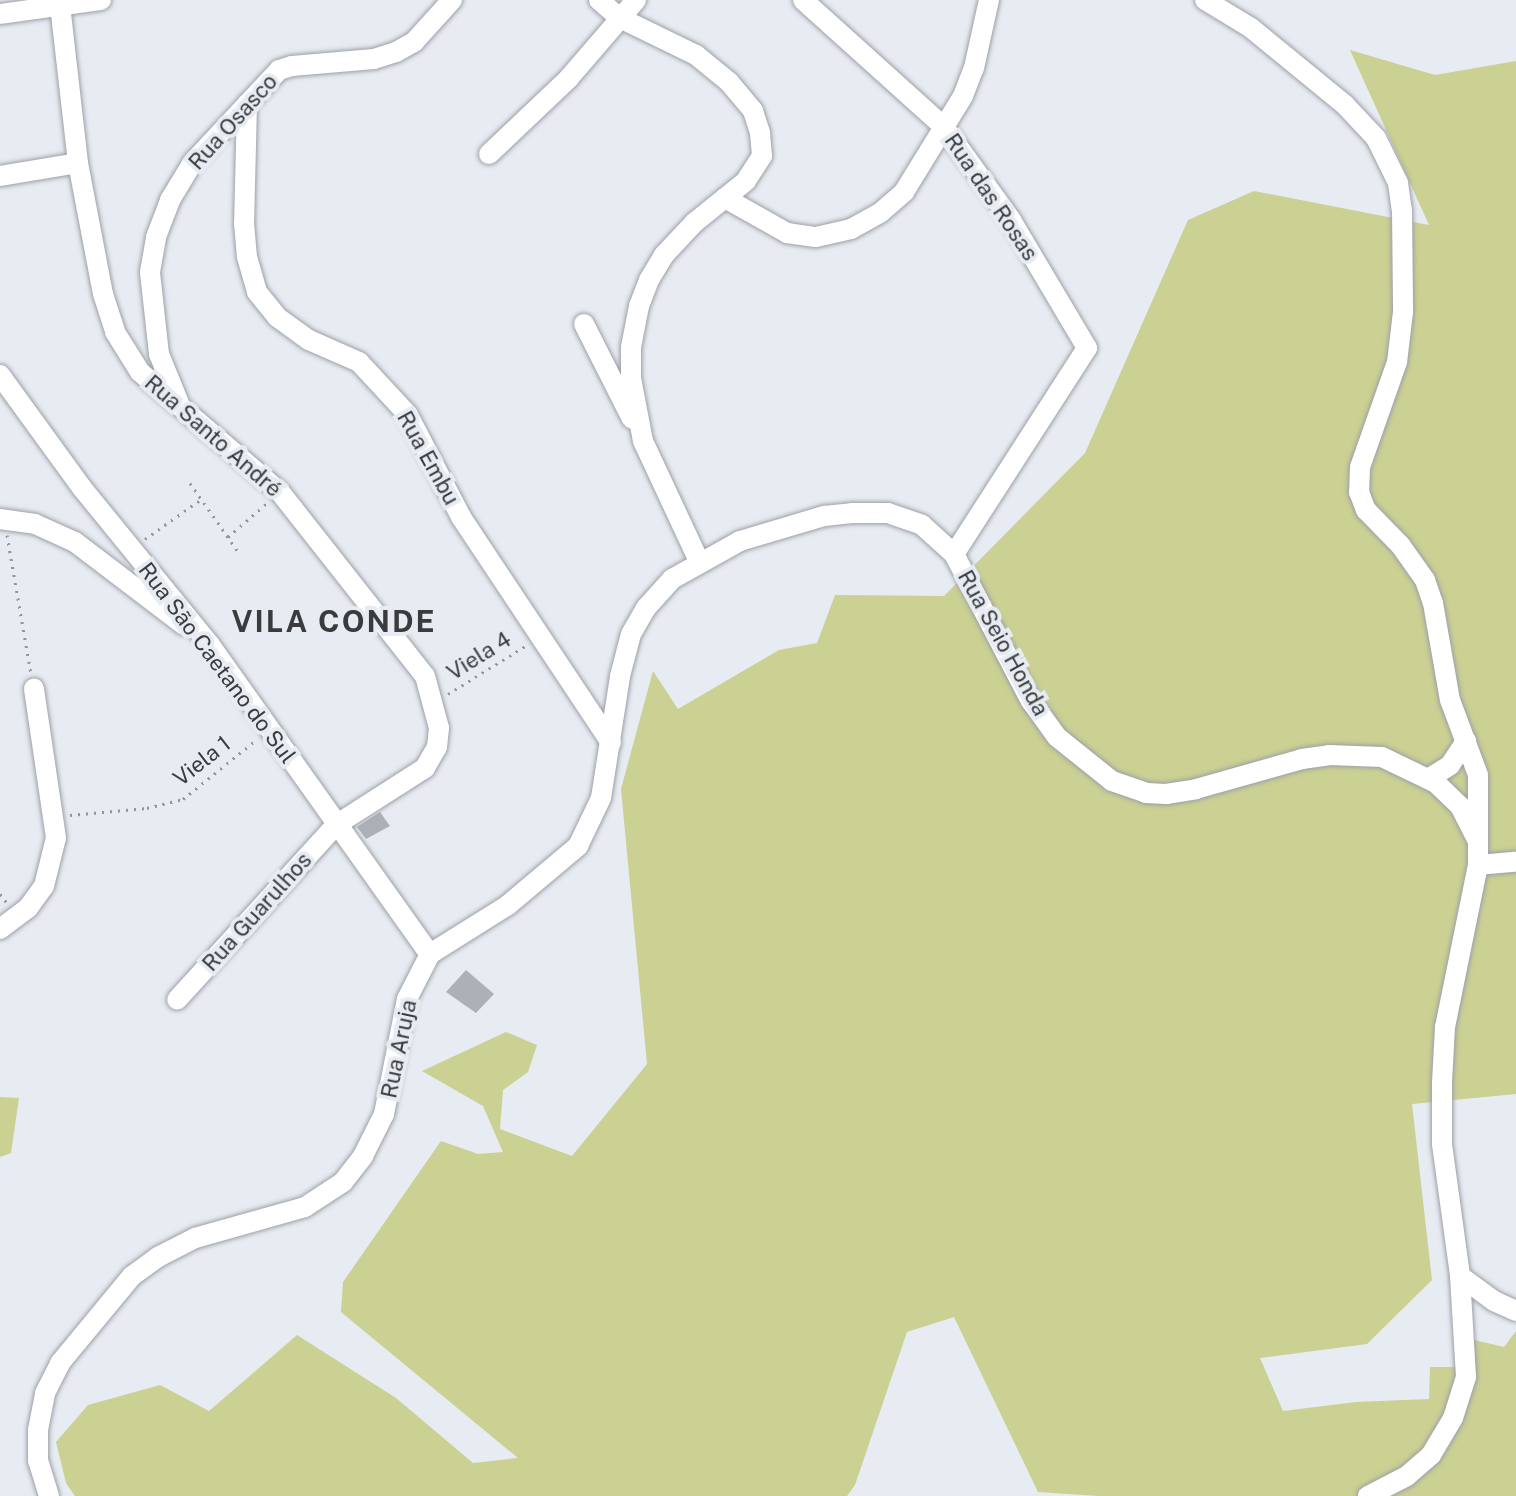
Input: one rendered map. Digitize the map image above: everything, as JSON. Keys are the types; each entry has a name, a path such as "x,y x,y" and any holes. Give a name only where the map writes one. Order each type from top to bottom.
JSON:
{"street":[{"path":"0,14 101,0"},
{"name":"Rua Osasco","path":"180,407 159,354 150,272 156,237 170,200 193,162 267,80 292,66 374,59 396,52 414,42 452,0"},
{"path":"599,0 620,18 696,55 729,82 753,111 762,156 746,181 694,223 664,255 639,306 631,347 631,378 643,441"},
{"path":"489,154 569,78 636,0"},
{"name":"Rua das Rosas","path":"803,0 944,127 1011,220 1087,348 954,554"},
{"path":"725,198 787,233 834,235 880,213 904,192 963,96 974,68 989,0"},
{"path":"1205,0 1251,28 1345,105 1376,138 1398,183 1402,210 1402,324 1388,394 1360,467 1359,492 1366,510 1401,546 1425,580 1433,603 1450,700 1478,775 1478,865 1445,1027 1442,1083 1442,1144 1448,1210 1460,1276 1466,1377 1453,1418 1431,1455 1407,1476 1368,1496"},
{"name":"Rua Santo André","path":"60,5 78,163 103,294 115,332 140,372 280,492 395,634 425,676 435,702 439,728 437,747 425,768 336,825"},
{"name":"Rua Embu","path":"247,104 244,223 247,257 257,292 277,317 309,340 359,362 408,415 461,517 611,743"},
{"path":"0,176 78,163"},
{"path":"584,324 699,561"},
{"name":"Rua São Caetano do Sul","path":"0,375 53,450 210,645 430,954"},
{"name":"Rua Seio Honda","path":"611,743 620,676 631,634 646,608 672,579 699,561 740,541 824,516 888,513 922,525 954,554 1031,701 1048,725 1079,758 1112,781 1146,793 1166,794 1196,789 1302,759 1329,755 1382,757 1428,779 1460,806 1478,841"},
{"path":"2,519 35,524 75,542 210,645"},
{"path":"0,929 28,908 44,886 56,838 34,689"},
{"path":"1428,779 1450,765 1466,741"},
{"path":"430,954 508,905 578,846 601,798 611,743"},
{"name":"Rua Guarulhos","path":"177,1000 336,825"},
{"path":"1478,865 1516,862"},
{"name":"Rua Aruja","path":"49,1496 38,1461 38,1430 45,1393 60,1363 132,1276 158,1257 195,1238 305,1207 343,1182 363,1156 384,1114 407,999 430,954"},
{"path":"1460,1276 1494,1301 1516,1311"}],"path":[{"path":"190,483 239,553"},
{"path":"228,537 280,492"},
{"path":"132,548 201,499"},
{"path":"2,519 34,689"},
{"name":"Viela 4","path":"435,702 539,638"},
{"name":"Viela 1","path":"54,817 136,810 183,799 268,729"}],"green space":[{"path":"1350,50 1435,75 1516,61 1516,1094 1412,1104 1432,1280 1367,1344 1260,1358 1283,1411 1356,1402 1429,1399 1430,1367 1468,1367 1474,1340 1504,1347 1516,1331 1516,1496 1099,1496 1038,1492 954,1317 907,1332 855,1485 847,1496 75,1496 66,1483 56,1442 88,1405 160,1385 209,1411 297,1335 396,1398 473,1463 518,1458 341,1312 343,1282 441,1141 478,1154 503,1152 483,1106 422,1071 506,1032 537,1045 528,1072 503,1090 500,1129 572,1156 647,1064 621,789 653,671 678,709 779,650 817,643 835,595 944,596 1085,453 1188,220 1254,191 1429,225"},
{"path":"0,1097 19,1098 11,1153 0,1157"}],"building":[{"path":"380,812 390,826 366,839 357,827"},
{"path":"466,970 494,994 476,1013 446,992"}],"district":[{"name":"VILA CONDE","path":"334,621"}]}
